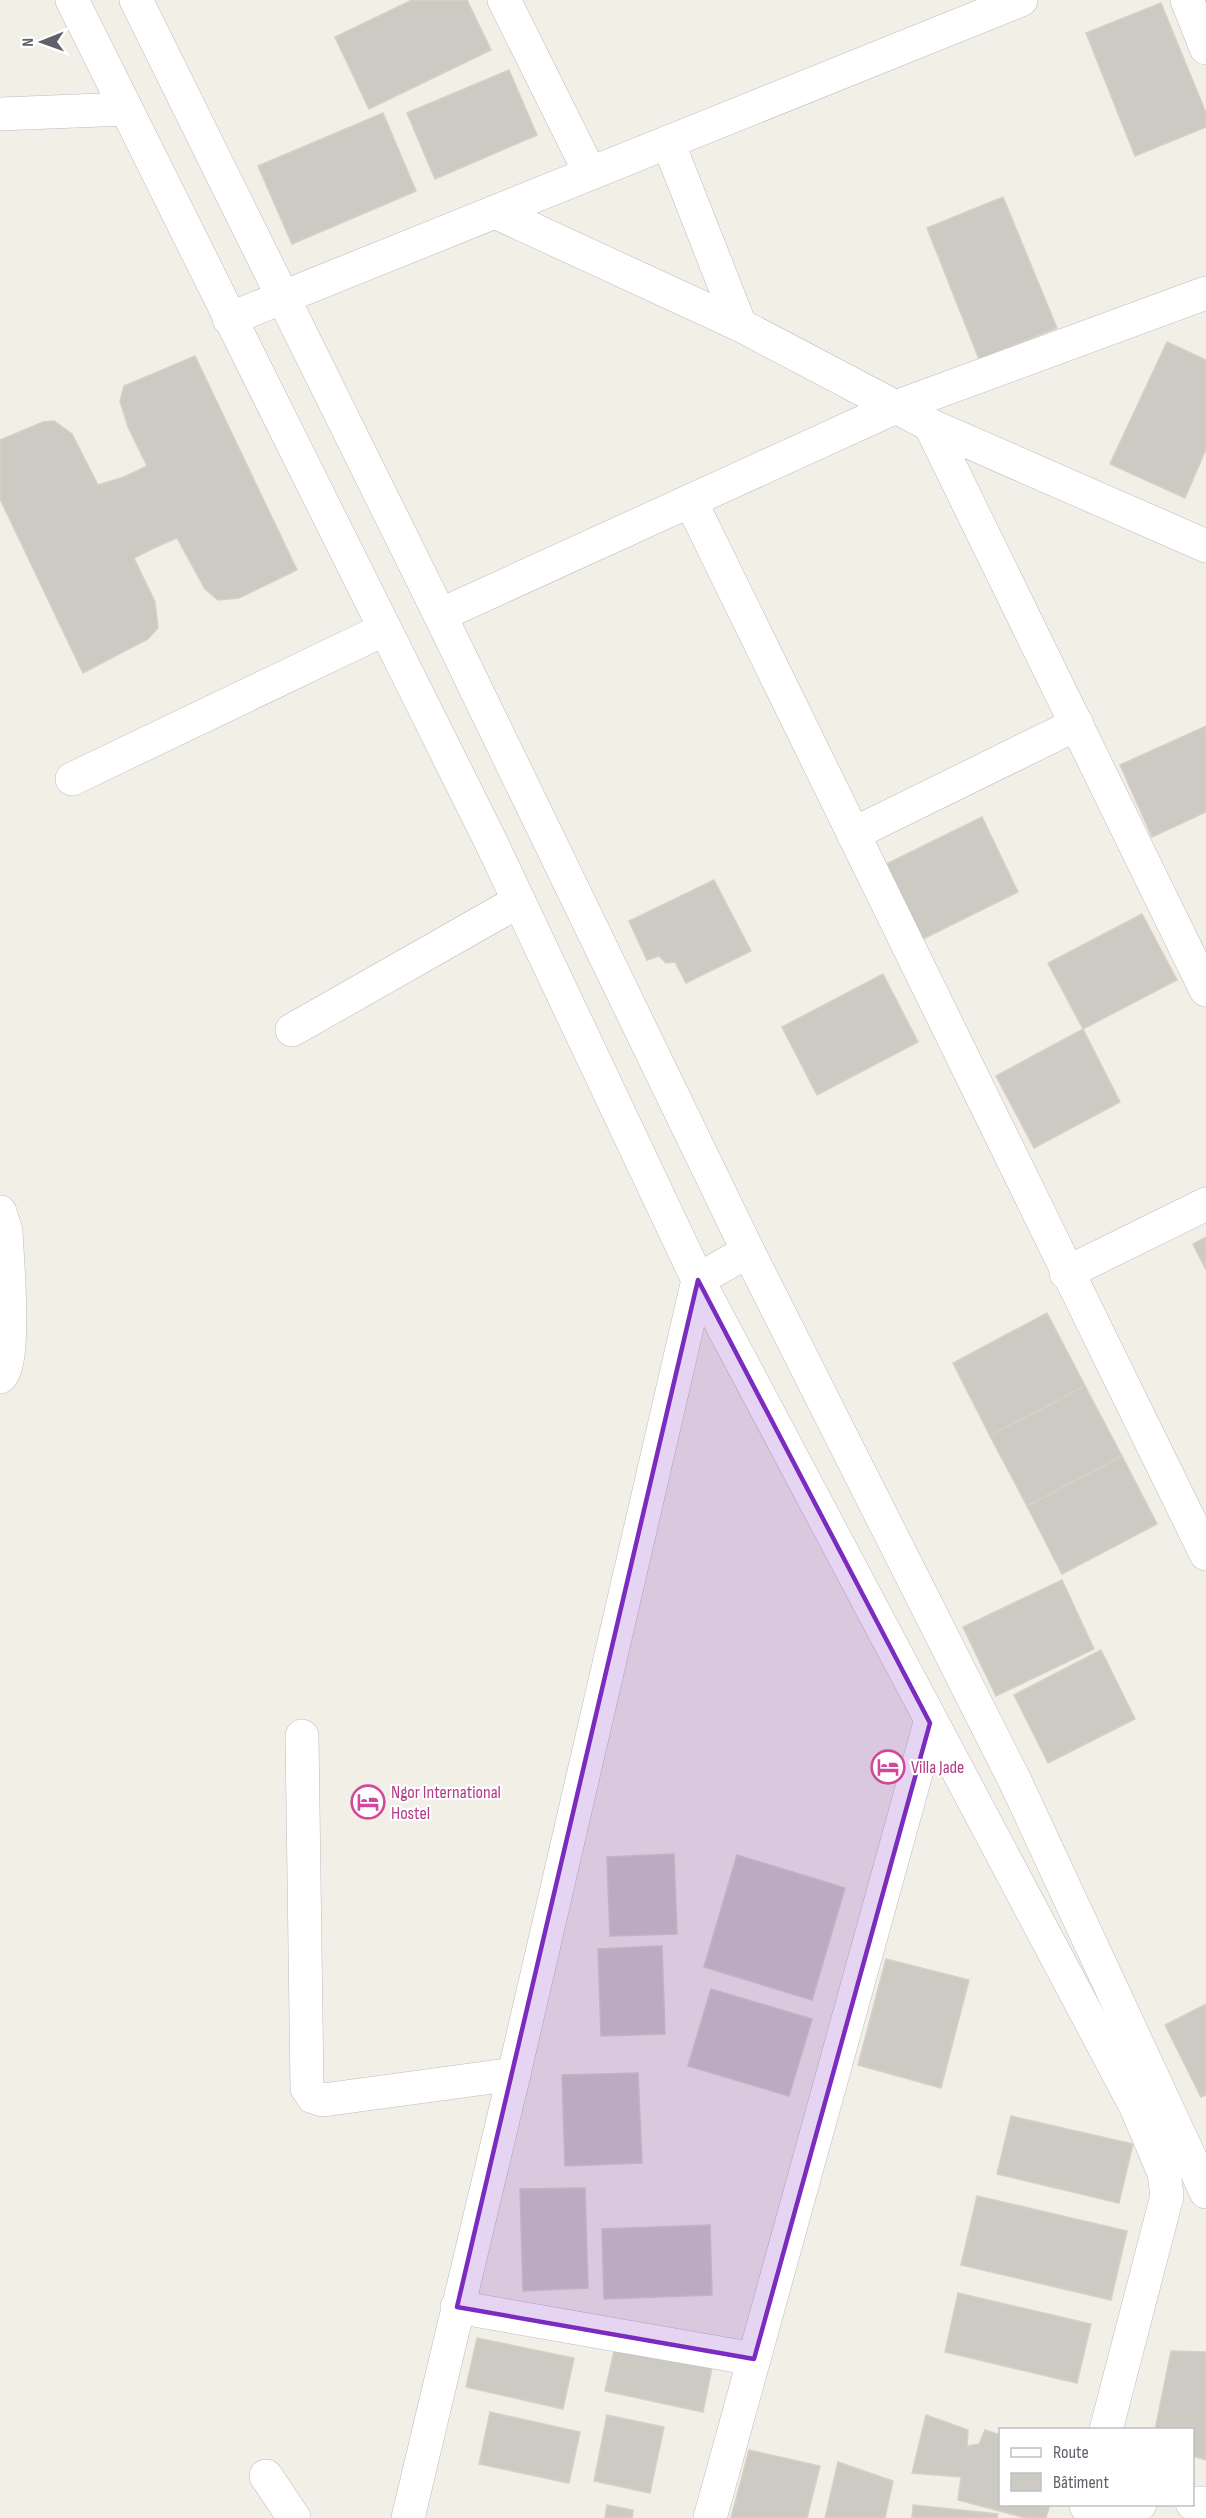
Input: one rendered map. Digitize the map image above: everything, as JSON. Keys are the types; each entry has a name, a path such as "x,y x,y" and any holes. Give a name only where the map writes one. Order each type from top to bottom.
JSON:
{"street":[{"path":"72,0 519,901 698,1280 930,1723 1136,2107 1165,2179 1167,2196 1107,2428"},
{"path":"136,0 440,615 747,1251 1016,1783 1206,2192"},
{"path":"504,0 590,173"},
{"path":"229,319 1021,0"},
{"path":"1187,0 1206,48"},
{"path":"0,114 126,109"},
{"path":"668,142 740,325"},
{"path":"495,212 740,325 930,425 1206,546"},
{"path":"440,615 896,407 1206,293"},
{"path":"930,425 1206,990"},
{"path":"691,502 1066,1273 1206,1554"},
{"path":"72,779 383,630"},
{"path":"853,834 1077,724"},
{"path":"292,1030 519,901"},
{"path":"1066,1273 1206,1204"},
{"path":"0,1377 4,1374 10,1353 2,1225"},
{"path":"408,2518 514,2074 698,1280 747,1251"},
{"path":"710,2518 930,1723"},
{"path":"302,1736 307,2088 313,2097 323,2100 514,2074"},
{"path":"457,2307 754,2358"},
{"path":"266,2476 294,2518"},
{"path":"1084,2509 1126,2506"}],"highlighted area":[{"path":"698,1280 930,1723 754,2359 457,2307"}],"building":[{"path":"412,0 467,0 491,50 369,109 335,37"},
{"path":"1161,3 1206,113 1206,127 1135,156 1086,33"},
{"path":"509,70 537,135 435,179 407,113"},
{"path":"383,113 416,191 292,244 258,166"},
{"path":"1003,197 1057,328 979,359 927,228"},
{"path":"1167,342 1206,360 1206,449 1185,498 1110,464"},
{"path":"195,356 297,570 239,598 218,600 205,589 177,538 156,547 134,558 155,602 158,628 148,639 83,673 0,499 0,440 43,422 54,421 72,434 98,485 124,477 147,466 128,427 120,401 124,386"},
{"path":"1206,726 1206,812 1152,837 1120,765"},
{"path":"982,817 1018,892 915,943 878,868"},
{"path":"714,880 751,951 686,983 675,962 666,963 659,956 647,960 629,921"},
{"path":"1142,914 1177,980 1083,1029 1048,963"},
{"path":"883,974 918,1042 817,1095 782,1027"},
{"path":"1083,1029 1120,1102 1034,1148 996,1076"},
{"path":"1206,1237 1206,1270 1193,1244"},
{"path":"1047,1313 1085,1386 990,1436 953,1363"},
{"path":"1085,1386 1122,1456 1027,1506 990,1436"},
{"path":"1122,1456 1157,1524 1062,1574 1027,1506"},
{"path":"1062,1580 1094,1649 996,1696 963,1627"},
{"path":"1101,1650 1135,1719 1048,1763 1014,1695"},
{"path":"674,1854 677,1934 610,1936 607,1857"},
{"path":"737,1855 845,1888 812,2000 704,1967"},
{"path":"662,1946 665,2034 601,2036 598,1949"},
{"path":"886,1959 969,1980 941,2088 858,2065"},
{"path":"711,1989 812,2019 789,2096 688,2066"},
{"path":"1206,2004 1206,2095 1201,2097 1165,2025"},
{"path":"638,2073 642,2163 565,2166 562,2075"},
{"path":"1011,2116 1133,2144 1119,2203 997,2174"},
{"path":"585,2188 588,2288 523,2291 520,2189"},
{"path":"977,2196 1127,2231 1111,2300 961,2265"},
{"path":"710,2225 712,2295 604,2299 602,2229"},
{"path":"958,2293 1091,2324 1077,2383 945,2352"},
{"path":"477,2338 574,2358 563,2409 466,2387"},
{"path":"616,2342 713,2363 703,2412 605,2391"},
{"path":"1171,2351 1206,2352 1206,2460 1194,2457 1194,2428 1155,2428"},
{"path":"490,2412 580,2432 569,2483 479,2464"},
{"path":"607,2415 664,2427 650,2493 594,2481"},
{"path":"926,2415 968,2430 967,2446 979,2444 985,2430 999,2435 999,2506 1049,2506 1046,2518 1026,2518 958,2500 961,2477 912,2473"},
{"path":"749,2450 820,2466 807,2518 731,2518"},
{"path":"838,2462 893,2481 885,2518 825,2518"},
{"path":"607,2505 633,2510 632,2518 605,2518"},
{"path":"913,2505 998,2514 997,2518 912,2518"}],"place":[{"name":"Villa Jade","path":"888,1767"},
{"name":"Ngor International Hostel","path":"368,1802"}]}
